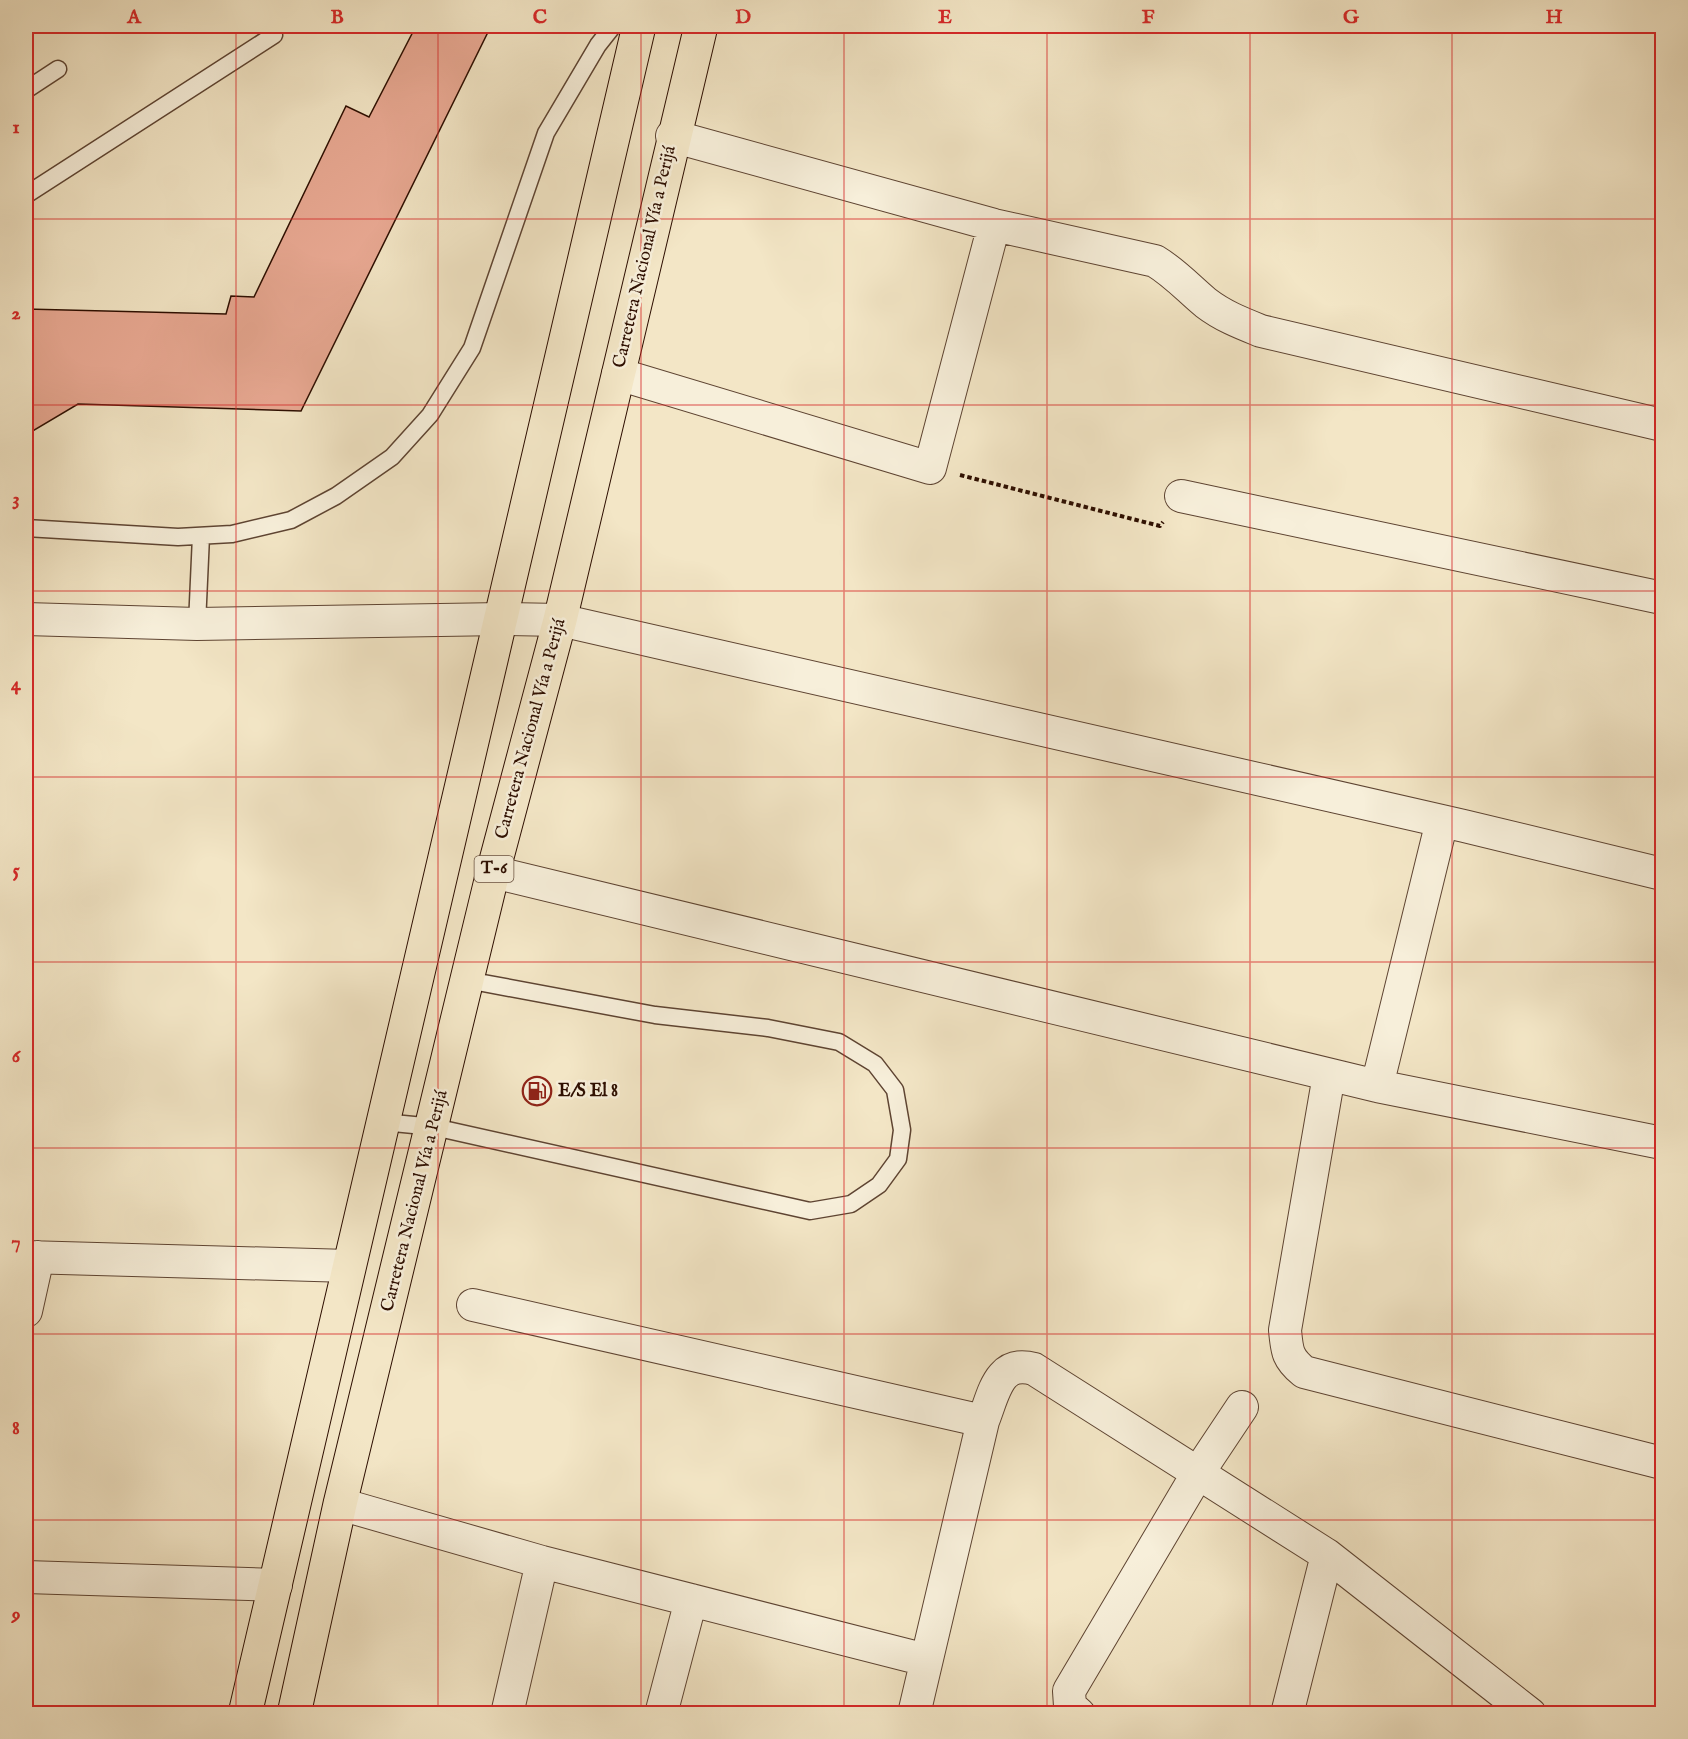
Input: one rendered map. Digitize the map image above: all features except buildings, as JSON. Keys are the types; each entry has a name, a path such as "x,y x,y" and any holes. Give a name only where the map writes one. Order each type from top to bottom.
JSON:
{"highway":[{"path":"245,1713 639,26"},
{"name":"Carretera Nacional Vía a Perijá","path":"294,1713 340,1504 434,1127 493,872 560,620 672,136 701,26"}],"street":[{"path":"672,136 994,225 1155,261 1174,273 1206,302 1229,318 1261,332 1662,425"},
{"path":"618,374 930,468 994,225"},
{"path":"1181,496 1662,598"},
{"path":"26,619 197,624 560,620 1442,821 1662,874"},
{"path":"1377,1086 1442,821"},
{"path":"493,872 1329,1075 1662,1143"},
{"path":"1329,1075 1285,1330 1286,1348 1292,1362 1304,1372 1662,1458"},
{"path":"26,1311 32,1257 349,1266"},
{"path":"473,1305 983,1421"},
{"path":"914,1713 983,1421 998,1383 1010,1370 1020,1366 1034,1370 1327,1555 1530,1713"},
{"path":"1079,1713 1070,1706 1069,1691 1198,1473 1242,1407"},
{"path":"340,1504 542,1562 926,1660"},
{"path":"1287,1713 1327,1555"},
{"path":"507,1713 542,1562"},
{"path":"26,1577 276,1585"},
{"path":"662,1713 691,1600"}],"lane":[{"path":"26,528 178,537 232,534 291,520 327,501 392,457 430,415 472,348 546,133 598,45 613,26"},
{"path":"26,195 274,35"},
{"path":"26,90 58,69"},
{"path":"197,624 201,536"},
{"path":"383,1122 434,1127 810,1211 851,1204 879,1185 898,1159 902,1130 895,1090 875,1064 838,1042 768,1028 656,1016 467,980"}],"path":[{"path":"930,468 1160,526 1181,496"}],"place":[{"name":"E/S El 8","path":"537,1091"}]}
